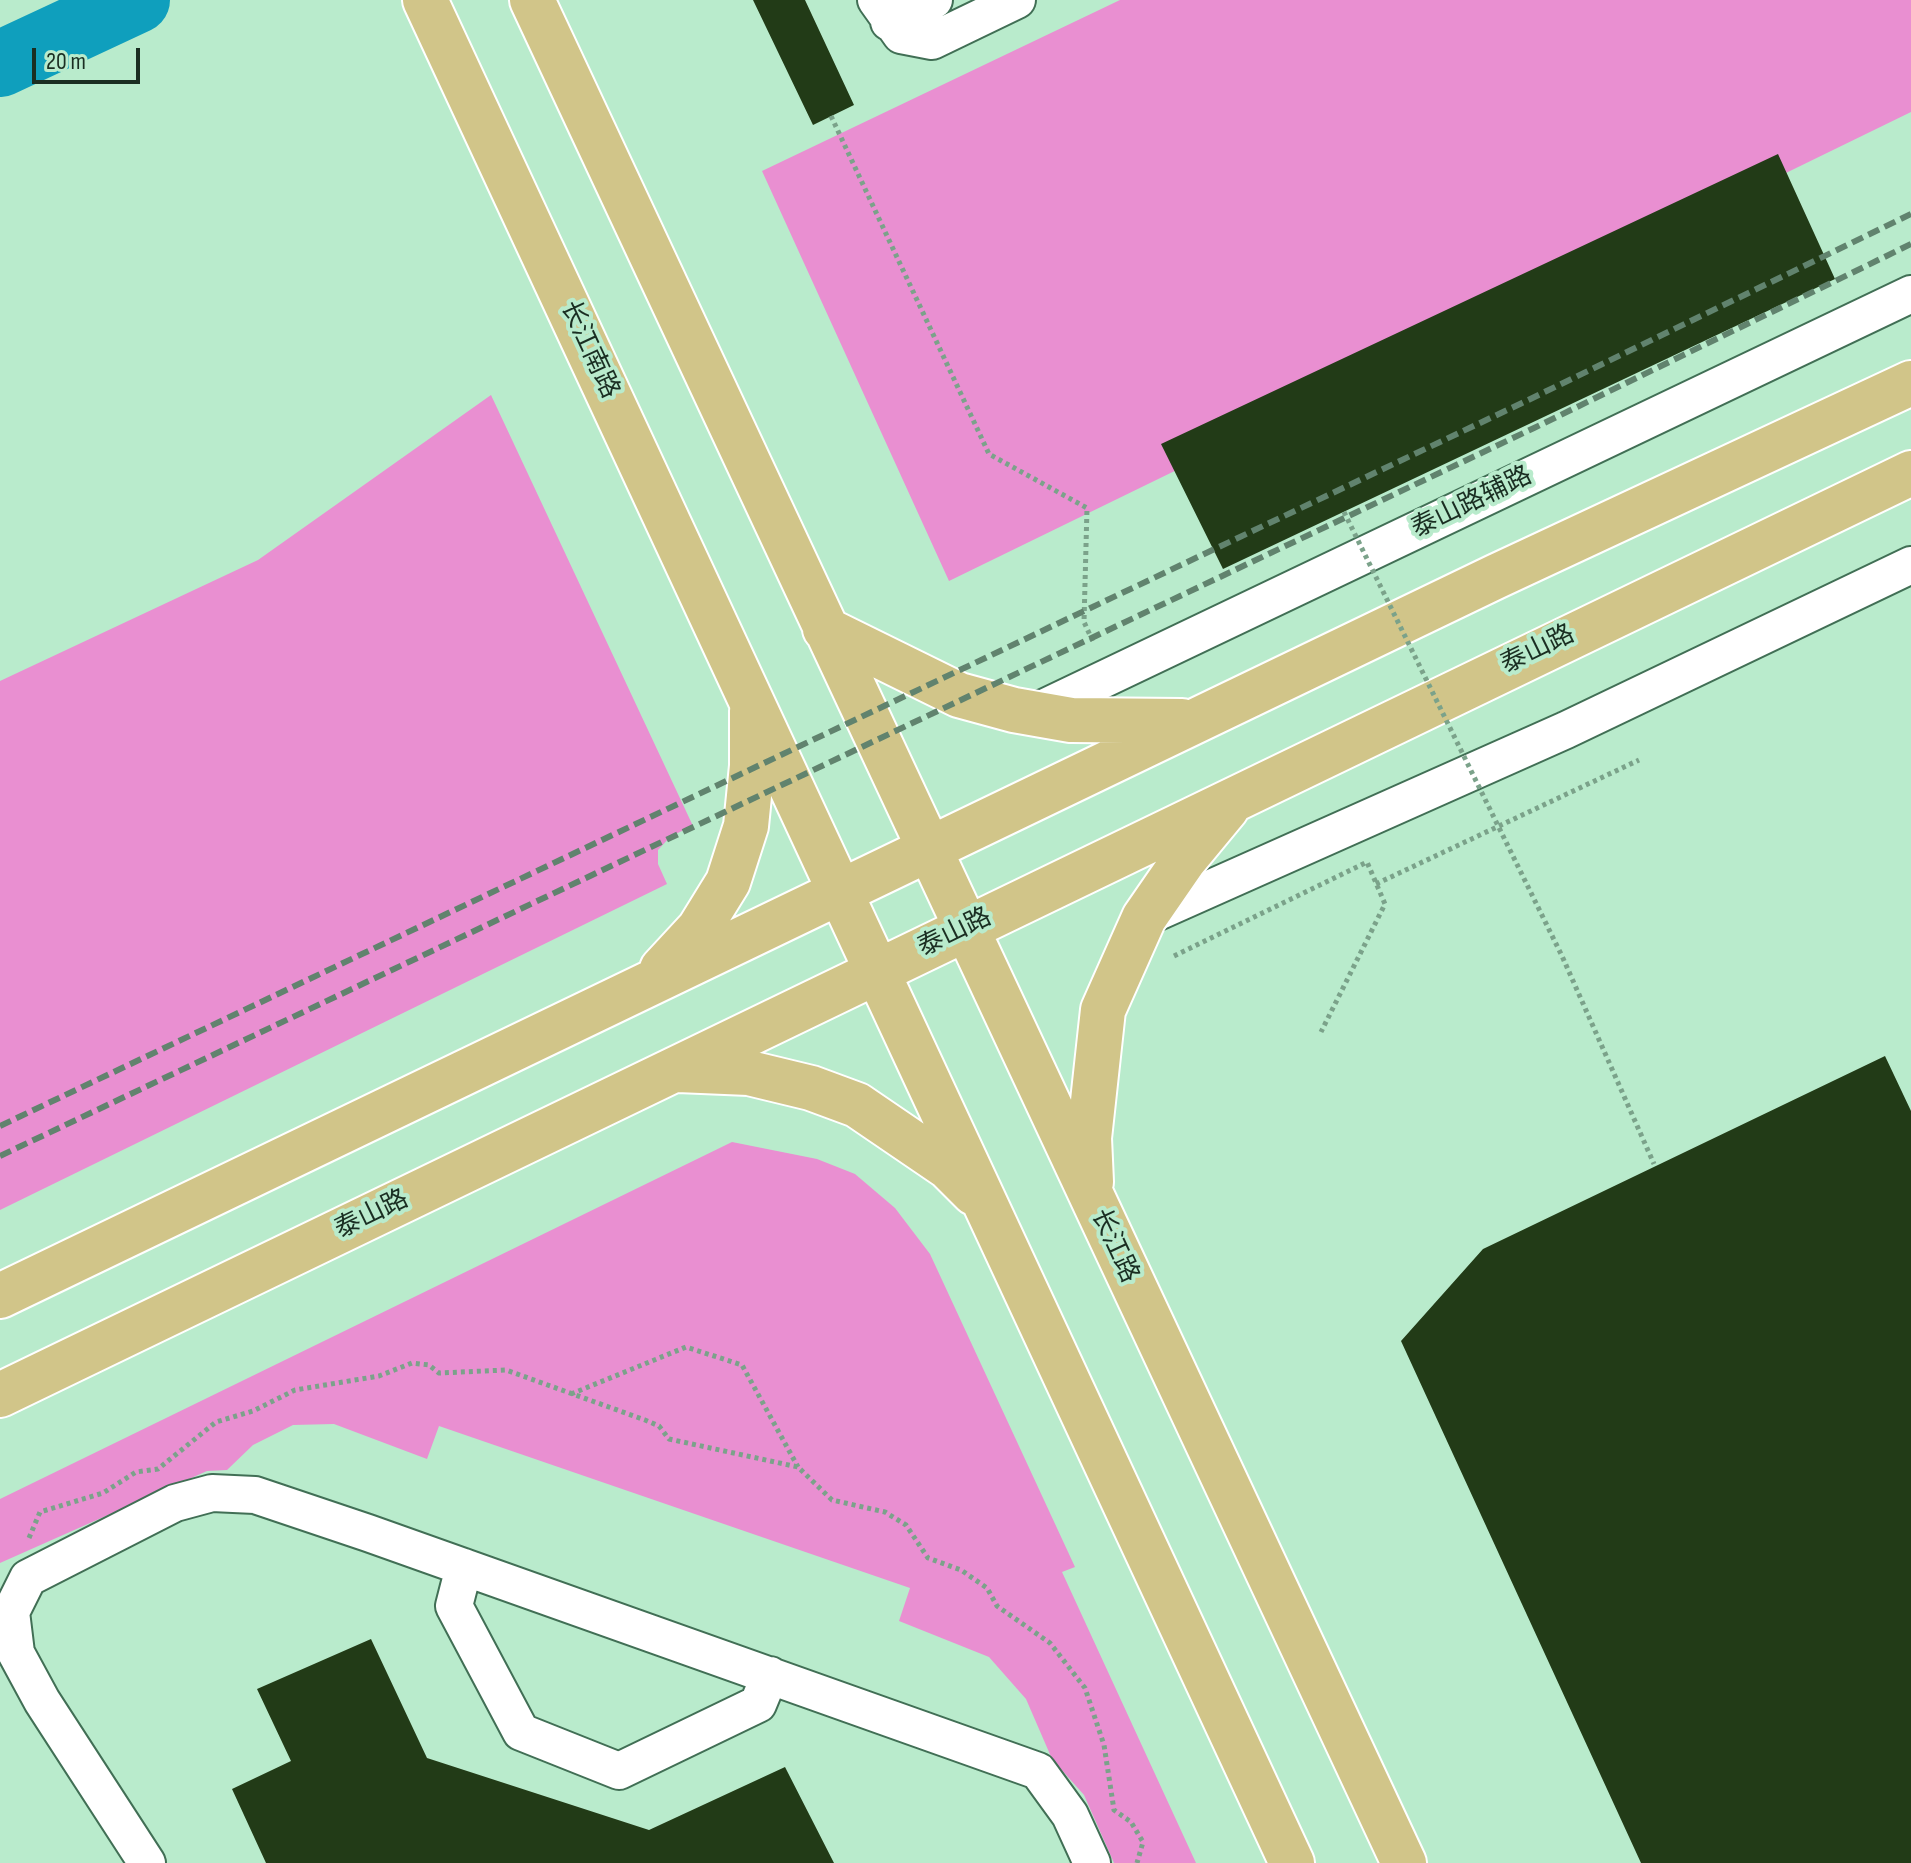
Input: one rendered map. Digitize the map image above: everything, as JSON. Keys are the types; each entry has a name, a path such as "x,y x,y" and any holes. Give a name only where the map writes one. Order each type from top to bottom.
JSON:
{"main road":[{"path":"532,0 825,629 864,651 959,695 1071,720 1197,720"},
{"name":"长江南路","path":"433,17 752,701"},
{"path":"0,1296 1197,720 1911,383"},
{"name":"泰山路","path":"0,1395 1911,473"},
{"name":"长江路","path":"825,629 1404,1863"},
{"path":"752,701 1292,1863"},
{"path":"649,984 699,929 728,882 746,826 752,766 752,701"},
{"path":"1092,1200 1089,1138 1103,1010 1144,918 1184,860 1237,796"},
{"path":"671,1070 749,1073 811,1088 857,1105 948,1167 990,1210"}],"street":[{"path":"879,6 934,0"},
{"path":"879,6 901,35 932,41 1017,0"},
{"name":"泰山路辅路","path":"1033,713 1911,294"},
{"path":"1144,918 1566,730 1911,565"},
{"path":"147,1863 42,1701 16,1653 11,1612 28,1578 175,1503 212,1493 255,1495 1038,1771 1070,1815 1092,1863"},
{"path":"464,1567 454,1606 521,1732 619,1771 758,1704 770,1675"}],"path":[{"path":"831,116 989,454 1087,508 1084,622 1108,677"},
{"path":"1344,512 1562,956 1654,1164"},
{"path":"1376,884 1497,824 1639,760"},
{"path":"1174,956 1367,862 1385,904 1321,1032"},
{"path":"570,1395 686,1347 742,1365 798,1467 832,1500 885,1512 906,1525 928,1558 961,1570 987,1588 997,1606 1039,1634 1066,1661 1085,1688 1104,1745 1114,1810 1131,1822 1143,1842 1137,1863"},
{"path":"40,1572 28,1550 30,1533 40,1512 103,1493 136,1472 158,1469 216,1422 253,1411 295,1390 379,1376 412,1363 429,1365 439,1373 506,1370 659,1426 669,1439 798,1467"}],"shaded area":[{"path":"1120,0 1911,0 1911,112 949,581 762,171"},
{"path":"491,395 693,826 671,836 658,850 658,864 667,884 0,1210 0,681 258,560"},
{"path":"732,1142 817,1159 855,1174 895,1208 930,1254 1075,1567 1062,1572 1196,1863 1114,1863 1084,1795 1052,1759 1026,1699 989,1657 899,1621 910,1588 439,1426 427,1459 334,1424 293,1425 253,1445 227,1470 207,1471 0,1563 0,1499"}],"building":[{"path":"753,0 805,0 854,105 813,125"},
{"path":"1778,154 1835,279 1223,569 1161,444"},
{"path":"1885,1056 1911,1111 1911,1863 1641,1863 1401,1341 1483,1249"},
{"path":"371,1639 427,1758 649,1830 785,1767 834,1863 266,1863 232,1789 291,1761 257,1689"}],"waterway":[{"path":"0,64 137,0"}],"railway":[{"path":"0,1126 1522,403 1911,214"},
{"path":"0,1156 1534,428 1911,244"}]}
